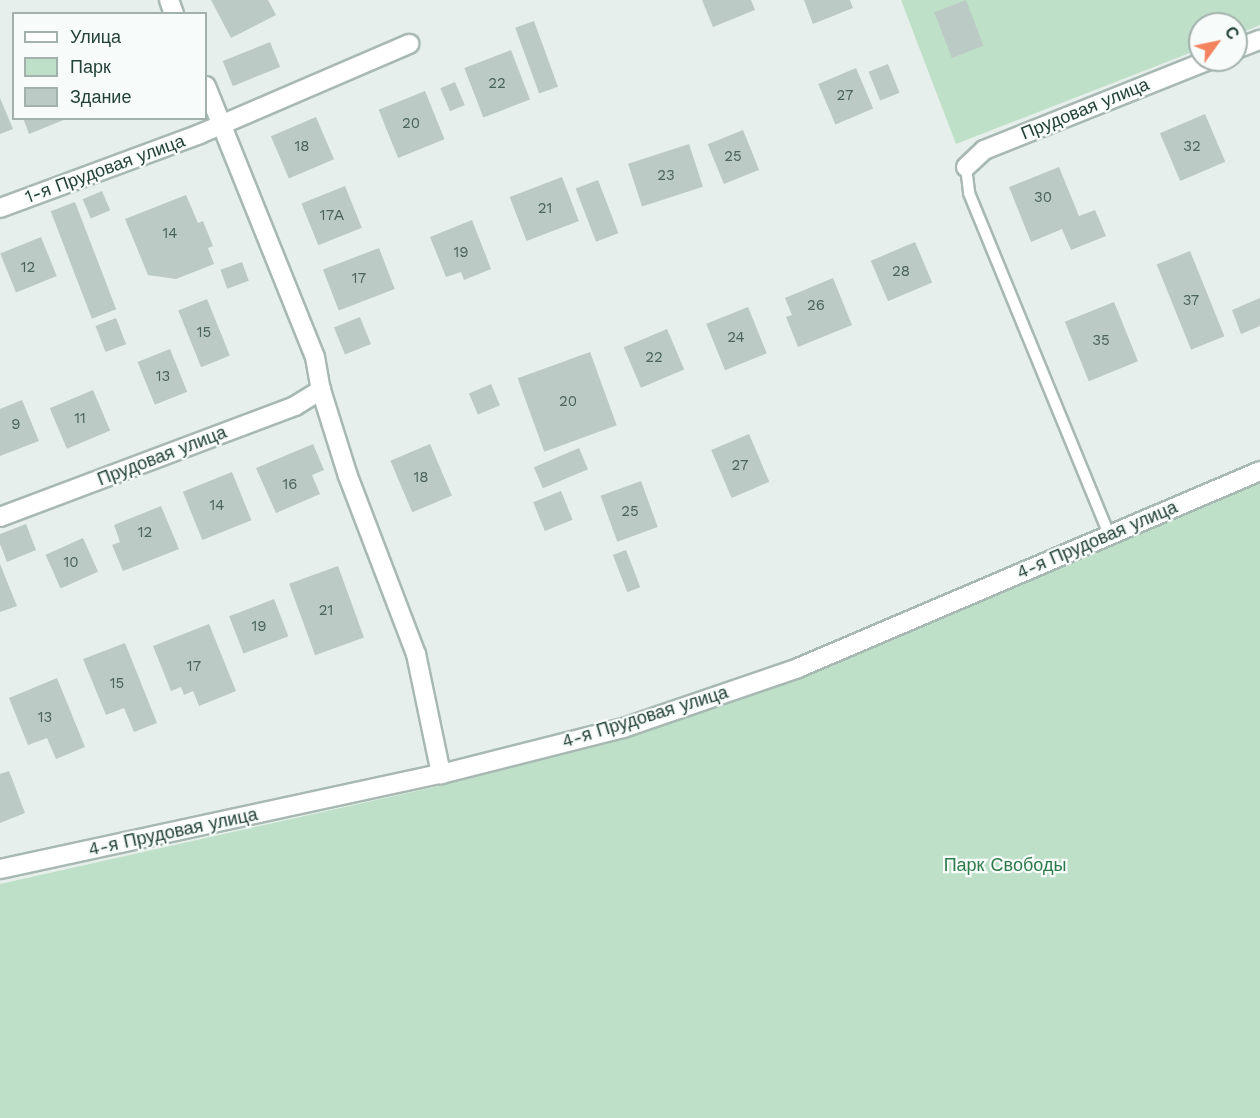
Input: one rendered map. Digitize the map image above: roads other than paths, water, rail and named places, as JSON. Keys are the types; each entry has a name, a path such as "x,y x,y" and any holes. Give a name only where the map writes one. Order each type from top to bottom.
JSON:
{"street":[{"name":"1-я Прудовая улица","path":"0,208 200,134 221,122 409,44"},
{"name":"Прудовая улица","path":"966,167 984,150 1188,68"},
{"path":"207,88 315,357 321,390 348,476 416,654 441,774"},
{"name":"Прудовая улица","path":"0,517 295,406 321,390"},
{"name":"4-я Прудовая улица","path":"0,868 441,774 623,728 798,668 1260,471"}],"lane":[{"path":"966,167 969,193 1109,534"}],"park label":[{"name":"Парк Свободы","path":"1005,865"}]}
